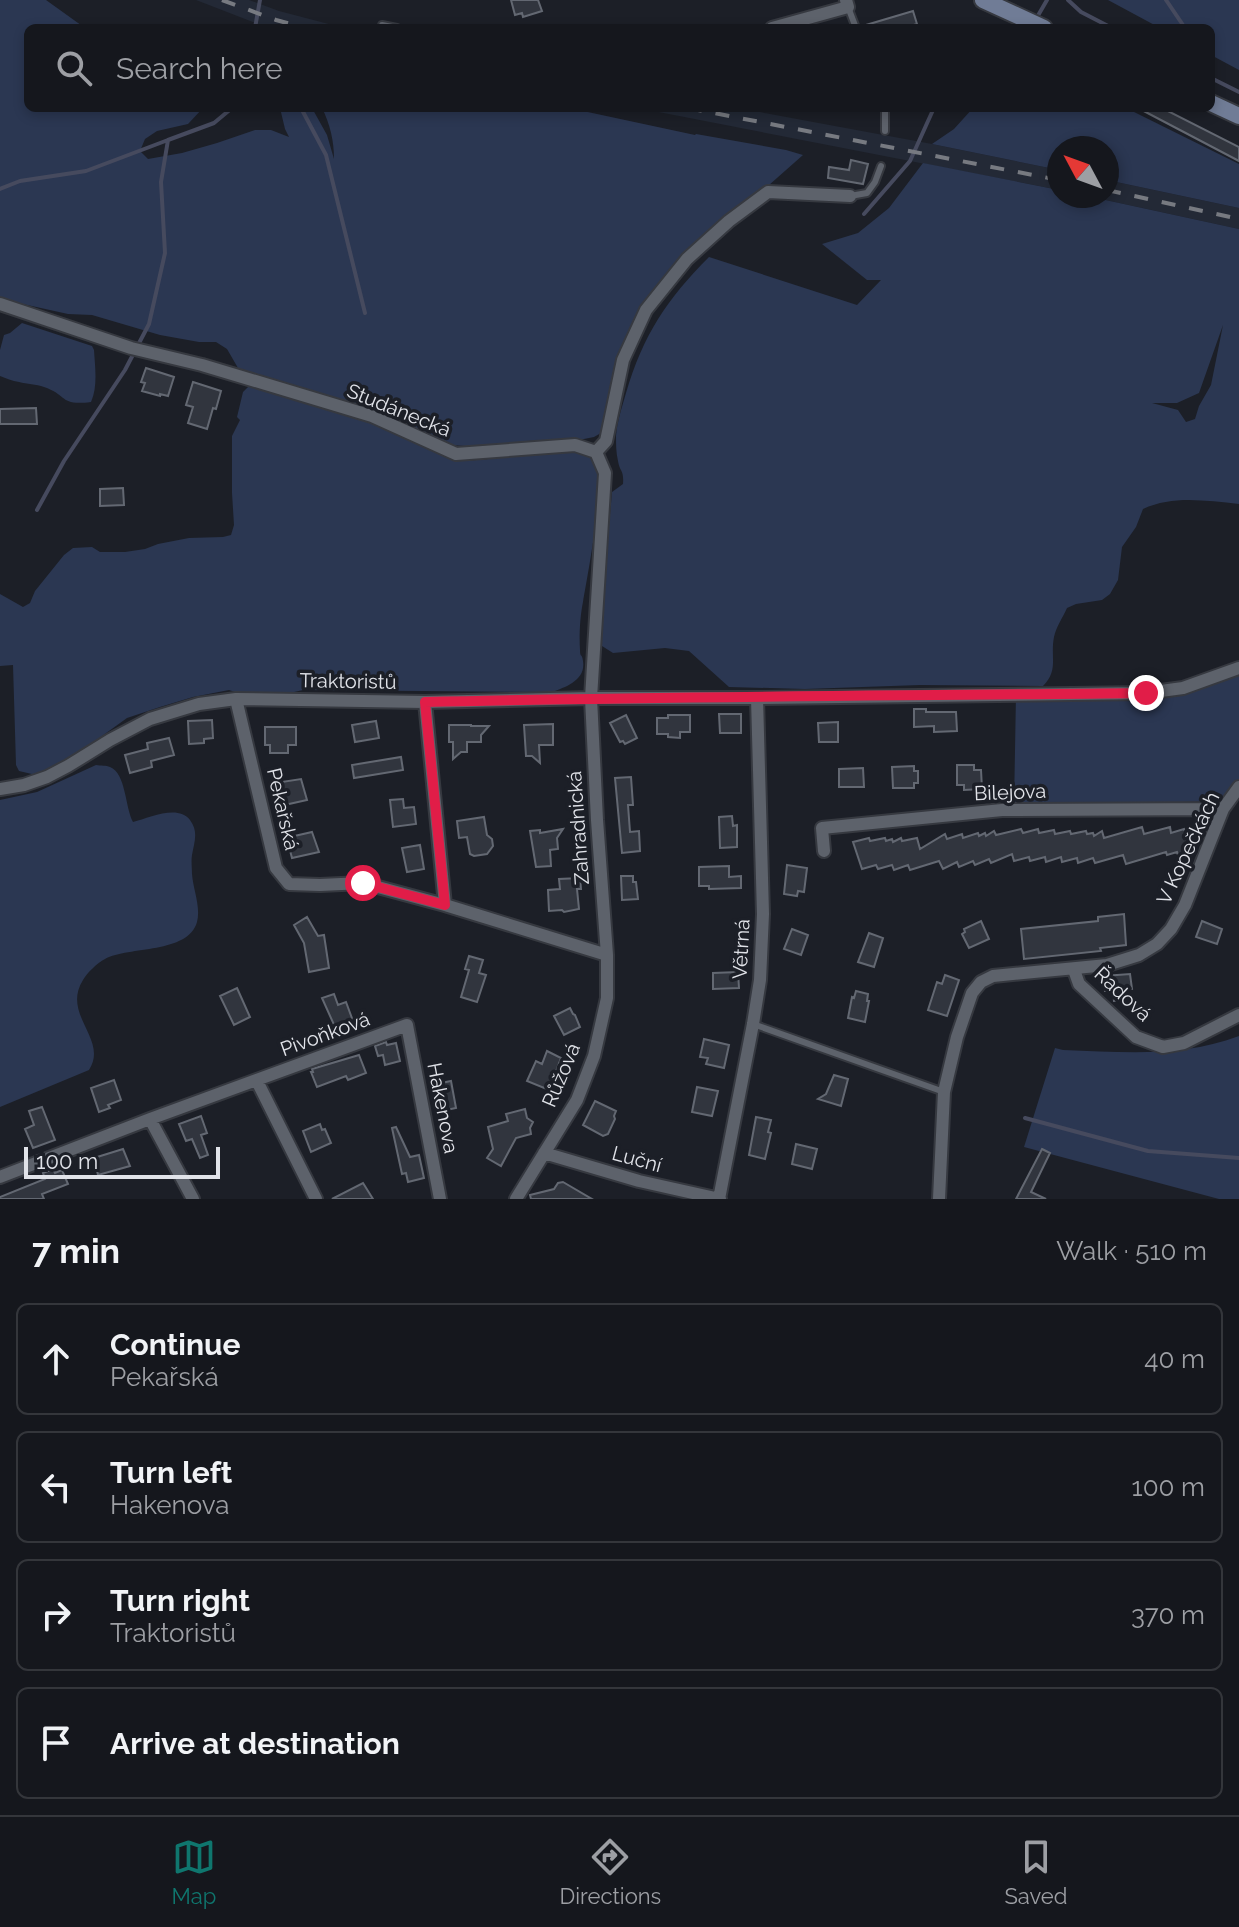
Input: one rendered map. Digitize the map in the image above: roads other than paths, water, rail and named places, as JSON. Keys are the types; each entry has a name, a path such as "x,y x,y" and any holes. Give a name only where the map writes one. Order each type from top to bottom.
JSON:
{"main road":[{"path":"983,0 1035,24"},
{"path":"1215,105 1239,116"}],"street":[{"path":"784,24 847,3"},
{"path":"591,698 605,473 596,452 606,441 623,360 646,310 687,259 729,221 768,192 850,196"},
{"name":"Studánecká","path":"0,304 131,348 202,365 372,416 456,454 575,445 596,452"},
{"name":"Traktoristů","path":"0,789 47,777 150,719 199,704 236,699 425,702 1146,693 1183,688 1239,668"},
{"name":"Zahradnická","path":"591,698 607,955"},
{"name":"Větrná","path":"720,1199 760,980 763,914 757,698"},
{"name":"Pekařská","path":"236,699 276,868 289,884 363,883 607,955"},
{"path":"425,702 445,905"},
{"name":"V Kopečkách","path":"939,1199 944,1092 957,1037 972,993 981,982 993,976 1107,965 1139,955 1157,944 1171,929 1185,905 1223,809 1239,787"},
{"name":"Bilejova","path":"824,851 822,828 1002,810 1223,809"},
{"name":"Růžová","path":"516,1199 577,1100 594,1056 607,998 607,955"},
{"name":"Řadová","path":"1074,970 1079,984 1136,1037 1163,1047 1184,1043 1239,1015"},
{"name":"Pivoňková","path":"0,1177 407,1025"},
{"name":"Hakenova","path":"407,1025 440,1199"},
{"path":"257,1081 316,1199"},
{"path":"150,1119 193,1199"},
{"name":"Luční","path":"544,1153 639,1181 720,1199"}],"lane":[{"path":"847,3 855,24"},
{"path":"885,112 885,131"},
{"path":"850,196 867,193 881,166"},
{"path":"753,1024 944,1092"}],"waterway":[{"path":"256,24 260,0"},
{"path":"1036,19 1047,0"},
{"path":"1068,0 1081,12 1104,24"},
{"path":"1166,0 1182,24"},
{"path":"1215,80 1239,92"},
{"path":"37,510 64,461 125,370 149,324 165,253 161,182 168,140 214,123 227,112"},
{"path":"303,112 326,155 365,313"},
{"path":"864,214 910,161 932,112"},
{"path":"0,189 20,181 86,171 168,140"},
{"path":"1025,1118 1148,1151 1239,1158"}],"railway":[{"path":"222,0 290,24"},
{"path":"709,112 1047,178"},
{"path":"1119,193 1239,219"}]}
